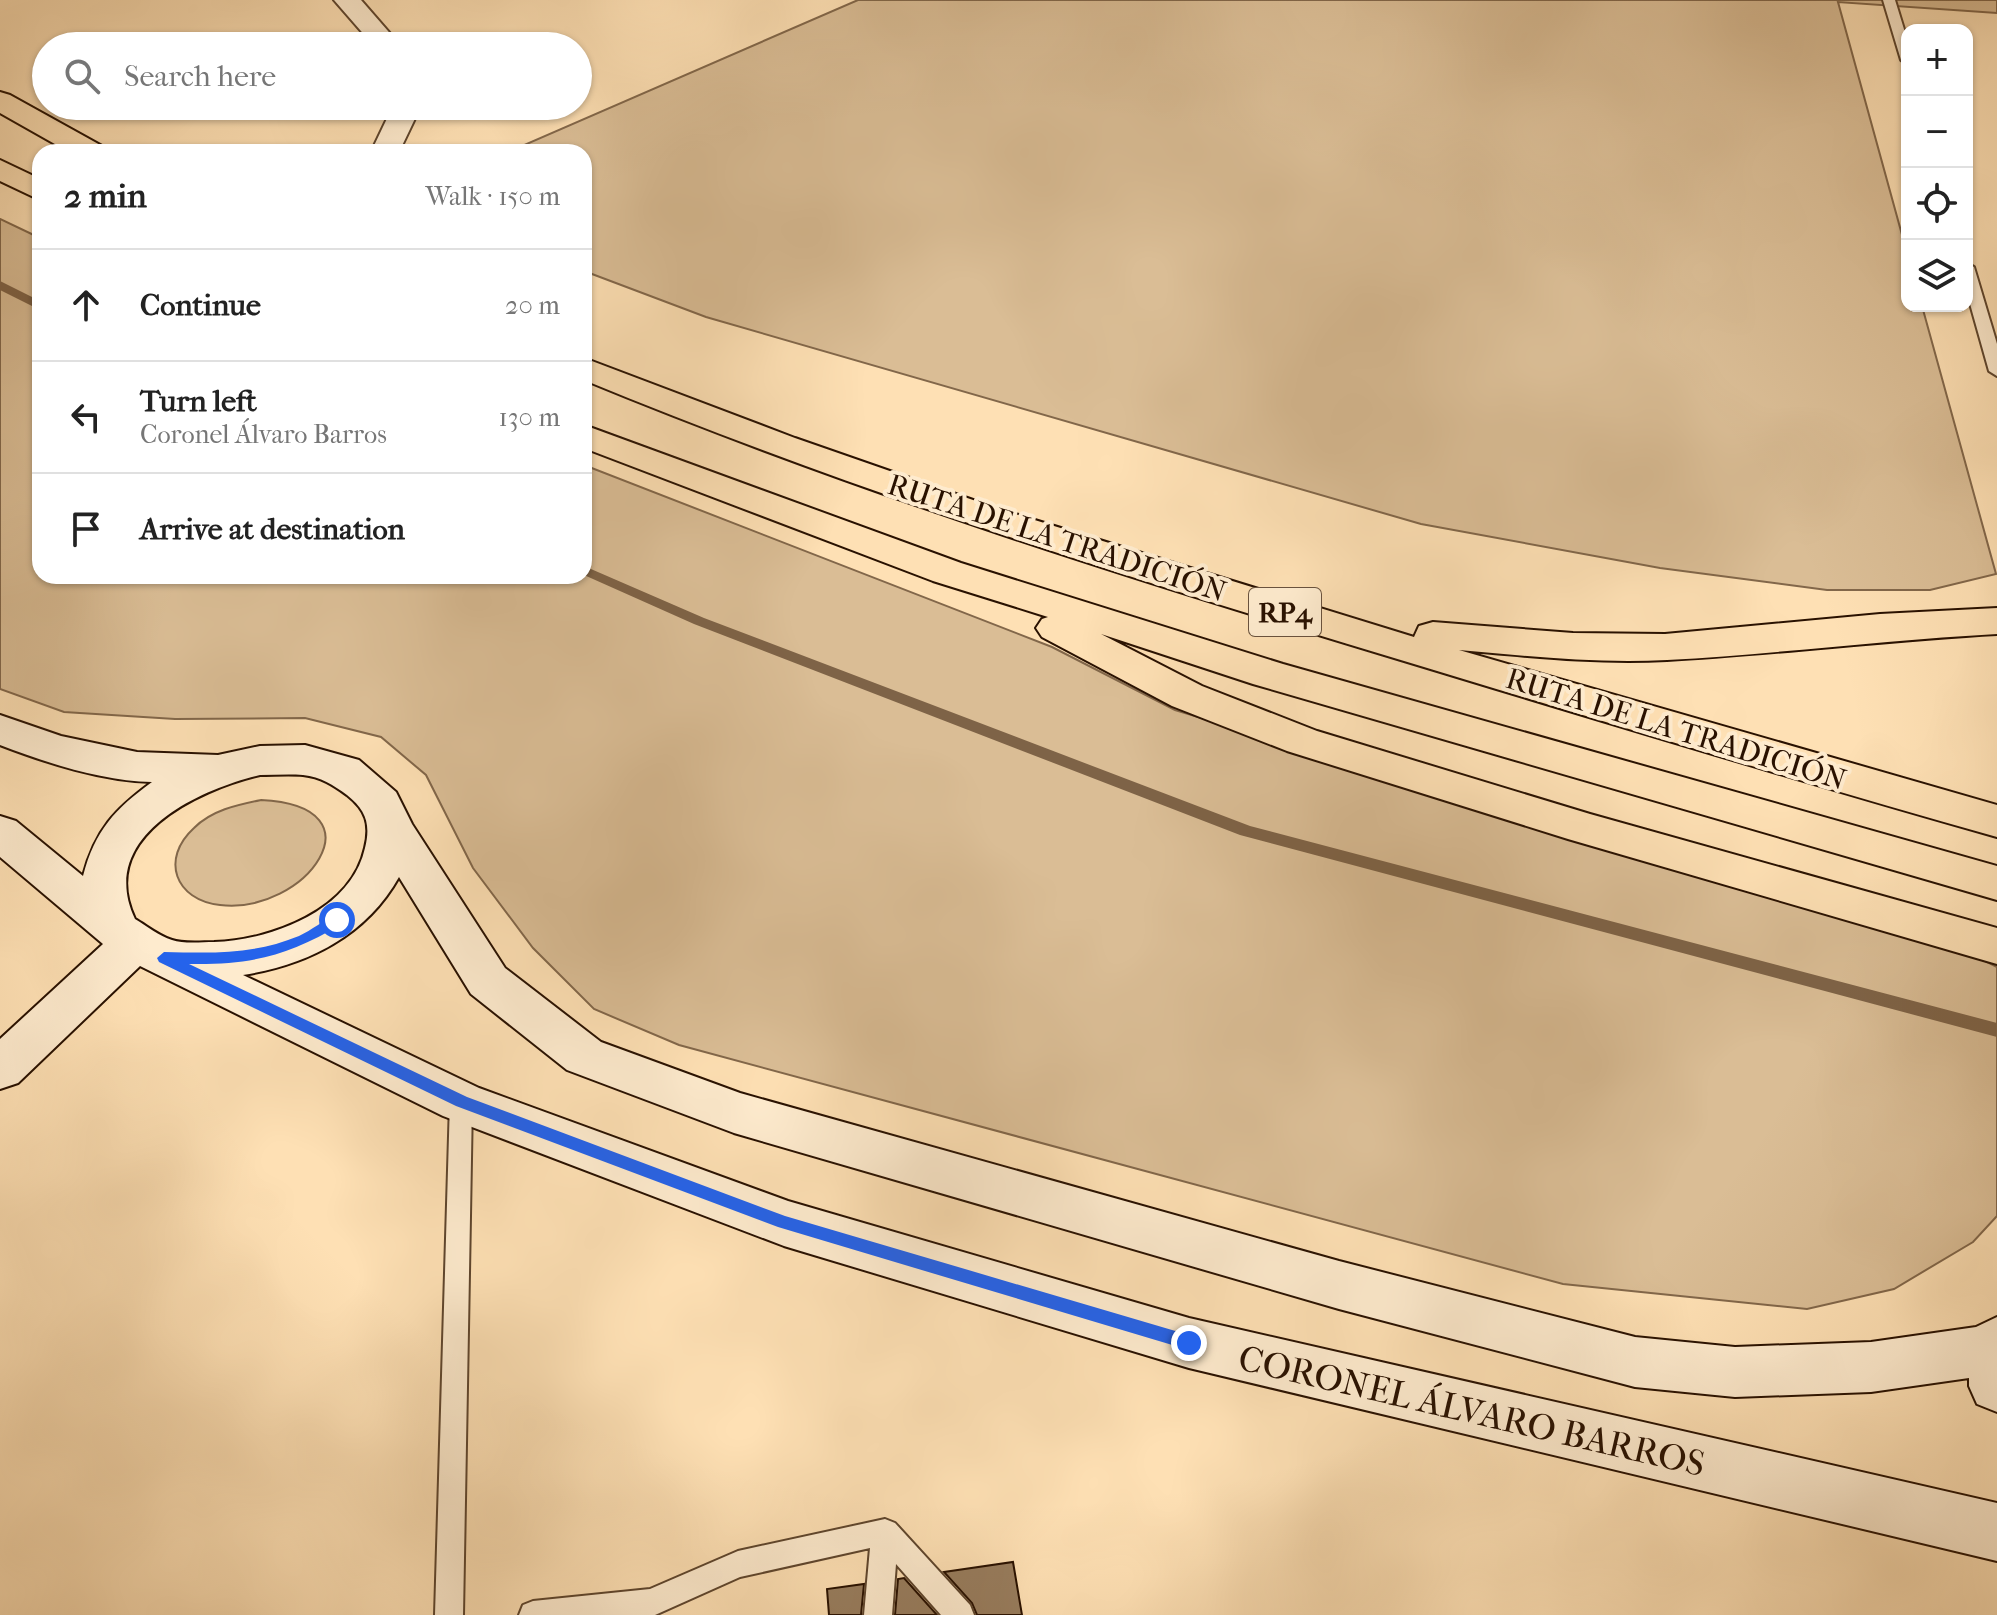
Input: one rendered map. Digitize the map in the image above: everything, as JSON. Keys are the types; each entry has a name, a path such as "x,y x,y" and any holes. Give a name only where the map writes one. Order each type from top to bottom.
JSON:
{"main road":[{"path":"0,101 32,119"},
{"path":"34,120 77,144"},
{"path":"0,169 32,187"},
{"name":"RUTA DE LA TRADICIÓN","path":"592,371 828,463 1178,579 1845,779 1997,821"},
{"name":"RUTA DE LA TRADICIÓN","path":"592,439 947,572 1268,674 1997,883"},
{"path":"947,572 1187,696 1302,741 1584,828 1997,946"},
{"path":"1178,579 1445,638 1573,646 1665,647 1880,627 1997,621"},
{"path":"0,729 53,749 137,767 224,768"},
{"path":"390,826 389,850 380,874 362,898 337,920 317,932 272,951 236,959 140,944 107,909 103,886 107,862 119,838 138,815 163,796 192,779 257,761 290,759 334,767 368,786 383,804 390,826 488,981 584,1056 734,1112 1339,1285 1635,1362 1735,1372 1996,1359"},
{"name":"CORONEL ÁLVARO BARROS","path":"0,832 140,944 461,1102 784,1223 1189,1343 1997,1532"},
{"path":"0,1069 140,944"}],"street":[{"path":"347,0 376,32"},
{"path":"389,144 400,120"}],"lane":[{"path":"1889,0 1901,40"},
{"path":"1973,288 1997,371"},
{"path":"449,1615 461,1102"},
{"path":"533,1615 651,1603 738,1564 885,1532"},
{"path":"878,1615 885,1532"},
{"path":"885,1532 960,1615"}],"shaded area":[{"path":"858,0 1997,0 1997,13 1838,2 1901,231 1901,312 1924,312 1996,574 1930,590 1827,590 1660,568 1421,524 706,317 592,274 592,144 526,144 582,120 592,120 592,116"},
{"path":"0,219 32,234 32,584 592,584 592,468 1052,647 1175,710 1950,943 1997,967 1997,1216 1973,1242 1894,1289 1807,1309 1563,1284 679,1045 594,1009 533,948 473,868 426,775 381,737 305,718 175,719 64,712 0,689"},
{"path":"261,800 299,807 319,820 325,838 319,858 303,878 280,894 251,904 220,905 192,895 183,887 175,865 177,852 184,840 201,822 217,813"}],"building":[{"path":"1013,1562 1022,1615 977,1615 972,1603 944,1572"},
{"path":"904,1578 937,1615 895,1615 898,1579"},
{"path":"864,1584 861,1615 829,1615 827,1589"}],"waterway":[{"path":"0,285 32,302"},
{"path":"592,574 699,621 1246,831 1997,1030"}],"route":[{"path":"337,920 307,938 272,951 236,959 201,961 164,958 461,1102 784,1223 1189,1343"}]}
